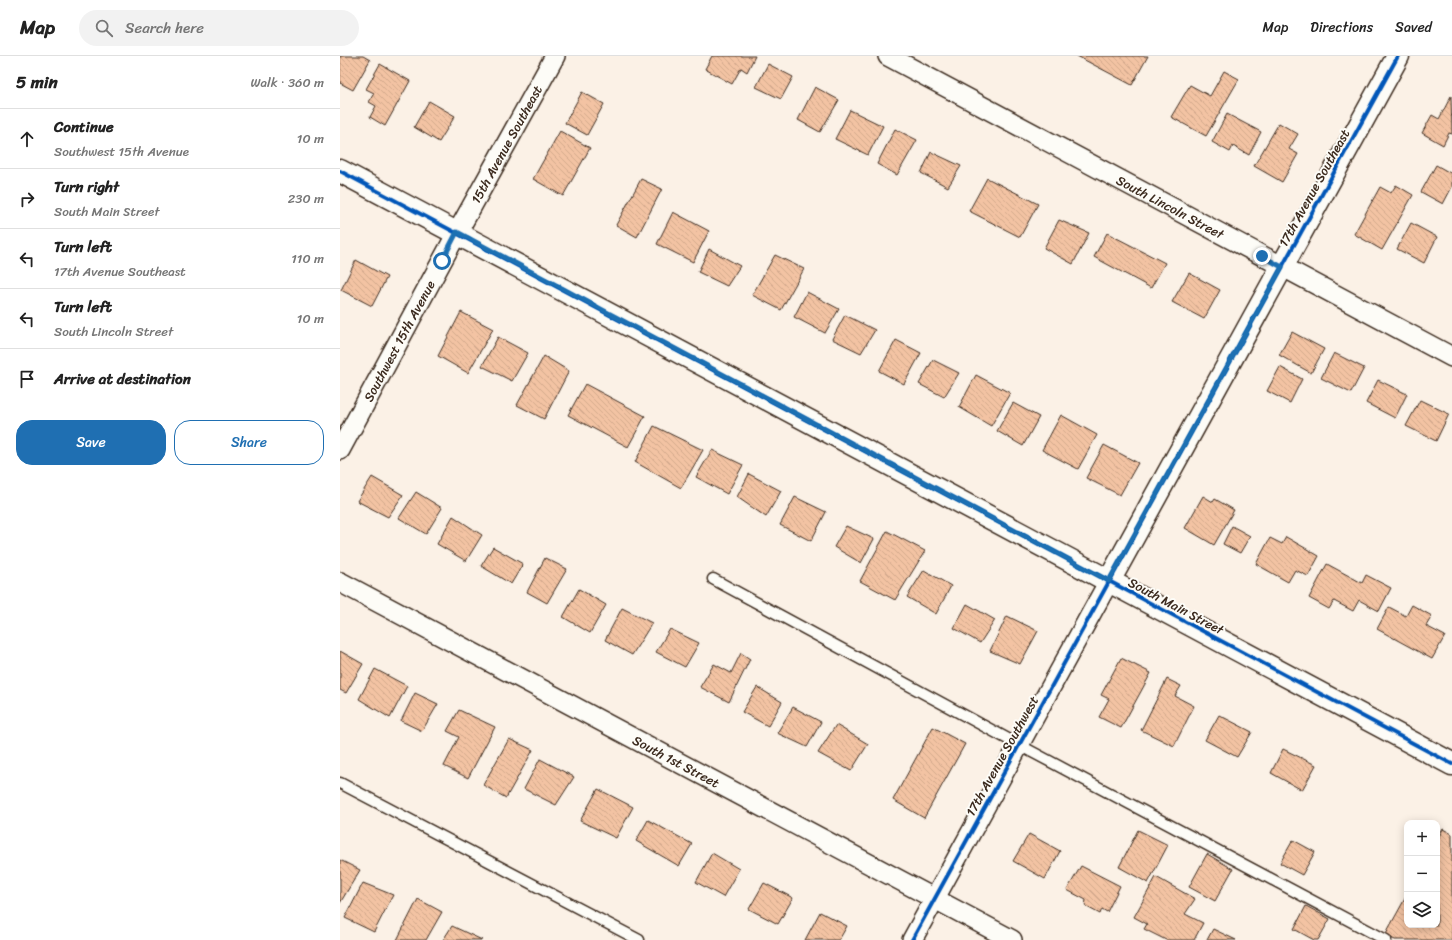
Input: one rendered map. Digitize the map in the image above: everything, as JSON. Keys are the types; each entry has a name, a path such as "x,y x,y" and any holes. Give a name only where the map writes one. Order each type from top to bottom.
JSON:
{"street":[{"name":"15th Avenue Southeast","path":"457,232 555,56"},
{"name":"South Lincoln Street","path":"888,56 1452,357"},
{"name":"17th Avenue Southeast","path":"1109,581 1398,56"},
{"name":"South Main Street","path":"340,171 457,232 1452,764"},
{"name":"Southwest 15th Avenue","path":"340,450 457,232"},
{"name":"17th Avenue Southwest","path":"912,940 1109,581"},
{"name":"South 1st Street","path":"340,582 1012,940"}],"lane":[{"path":"713,579 1019,745 1386,940"},
{"path":"340,783 639,940"}],"building":[{"path":"340,56 363,56 370,60 353,90 340,83"},
{"path":"712,56 755,56 747,72 741,68 732,84 705,69"},
{"path":"1077,56 1148,56 1132,85"},
{"path":"380,64 410,81 385,126 370,117 376,106 369,102 374,93 366,89"},
{"path":"768,64 793,77 781,99 756,87"},
{"path":"1224,71 1239,79 1206,136 1171,117 1190,85 1210,96"},
{"path":"815,87 839,100 820,132 798,120"},
{"path":"582,92 604,104 587,135 565,123"},
{"path":"1451,96 1452,134 1449,133 1443,145 1422,133 1432,115 1439,119"},
{"path":"429,101 455,116 439,142 414,127"},
{"path":"850,110 883,126 868,155 835,139"},
{"path":"1227,114 1261,132 1249,155 1233,146 1230,152 1212,142"},
{"path":"1279,123 1298,134 1289,149 1298,154 1282,182 1254,166"},
{"path":"895,129 917,140 897,175 877,164"},
{"path":"560,131 590,148 563,196 533,179"},
{"path":"931,152 961,166 948,187 921,173"},
{"path":"1436,165 1452,174 1452,187 1443,204 1421,192"},
{"path":"987,178 1038,204 1020,237 969,211"},
{"path":"641,179 662,189 637,237 616,225"},
{"path":"1396,185 1413,195 1382,250 1354,234 1380,187 1391,193"},
{"path":"673,212 709,231 693,262 657,244"},
{"path":"1059,220 1089,233 1073,264 1044,248"},
{"path":"1411,223 1437,237 1424,263 1397,249"},
{"path":"1107,233 1165,263 1151,288 1094,257"},
{"path":"709,249 740,266 727,286 698,272"},
{"path":"775,255 804,269 781,310 752,295"},
{"path":"356,260 387,277 372,306 341,290"},
{"path":"1189,273 1220,290 1204,319 1172,302"},
{"path":"807,292 839,309 825,333 794,317"},
{"path":"461,312 493,329 468,373 438,356"},
{"path":"845,315 875,330 861,353 832,339"},
{"path":"1292,332 1324,349 1311,373 1279,355"},
{"path":"498,337 528,353 512,381 482,366"},
{"path":"896,340 921,353 904,384 879,371"},
{"path":"1334,353 1364,368 1351,393 1321,378"},
{"path":"544,356 569,371 544,419 517,405"},
{"path":"933,360 959,373 944,397 919,384"},
{"path":"1280,367 1302,379 1290,403 1267,391"},
{"path":"976,375 1010,393 991,426 959,407"},
{"path":"1378,380 1407,394 1395,418 1366,403"},
{"path":"585,384 645,416 628,447 568,415"},
{"path":"1420,400 1449,414 1436,441 1406,426"},
{"path":"1013,403 1039,417 1023,446 997,431"},
{"path":"1061,415 1097,435 1078,469 1042,450"},
{"path":"654,426 703,450 681,488 635,462"},
{"path":"1104,445 1138,463 1120,495 1086,478"},
{"path":"712,450 743,465 727,494 696,477"},
{"path":"749,474 781,491 766,517 737,497"},
{"path":"372,477 403,495 388,517 357,501"},
{"path":"416,492 442,508 426,534 399,518"},
{"path":"1203,496 1213,502 1215,499 1234,510 1214,545 1185,528"},
{"path":"795,497 826,512 811,541 780,525"},
{"path":"453,516 482,535 466,561 437,544"},
{"path":"846,526 874,539 861,563 834,547"},
{"path":"1232,526 1250,536 1240,553 1223,544"},
{"path":"887,531 925,551 895,600 860,581"},
{"path":"1286,537 1319,556 1308,576 1295,570 1288,582 1256,564 1270,538 1282,544"},
{"path":"493,547 523,564 511,584 481,566"},
{"path":"545,558 567,569 547,603 527,592"},
{"path":"1327,564 1362,583 1366,575 1391,588 1379,611 1359,600 1353,611 1334,601 1329,609 1309,598"},
{"path":"924,570 951,586 936,614 907,597"},
{"path":"579,589 606,605 590,633 563,617"},
{"path":"967,604 995,620 980,643 954,628"},
{"path":"1412,605 1432,616 1426,626 1445,636 1432,659 1377,629 1389,607 1406,616"},
{"path":"622,608 652,623 632,655 605,640"},
{"path":"1007,616 1038,631 1020,664 990,651"},
{"path":"670,629 699,643 685,667 656,652"},
{"path":"340,651 363,664 346,693 340,690"},
{"path":"741,653 750,659 729,702 700,687 714,664 731,673"},
{"path":"1121,658 1151,673 1121,728 1099,717 1109,699 1101,695"},
{"path":"375,669 407,686 390,718 359,699"},
{"path":"1167,679 1181,686 1175,696 1194,706 1174,746 1141,730"},
{"path":"757,687 782,702 768,726 742,712"},
{"path":"415,693 438,704 422,731 401,721"},
{"path":"793,707 821,722 807,747 777,733"},
{"path":"459,710 495,727 468,778 444,766 459,737 447,731"},
{"path":"1219,715 1252,732 1237,757 1205,740"},
{"path":"836,725 868,744 851,771 818,753"},
{"path":"933,727 965,744 924,818 893,800"},
{"path":"509,739 533,750 506,798 483,785"},
{"path":"1283,749 1316,765 1302,790 1271,773"},
{"path":"540,759 574,777 556,805 524,789"},
{"path":"598,789 633,807 616,838 580,821"},
{"path":"648,820 692,844 679,866 636,841"},
{"path":"1443,829 1452,834 1452,940 1395,940 1385,935 1404,900 1404,928 1440,928 1440,834"},
{"path":"1138,830 1168,845 1148,883 1119,867"},
{"path":"1029,834 1060,851 1045,879 1013,861"},
{"path":"1293,840 1315,852 1302,875 1280,863"},
{"path":"712,853 739,869 723,897 696,882"},
{"path":"1207,854 1233,869 1215,901 1189,887"},
{"path":"340,860 360,870 340,903"},
{"path":"1081,866 1120,886 1107,912 1102,909 1100,914 1085,906 1086,900 1067,890"},
{"path":"1156,877 1195,899 1185,914 1203,923 1194,940 1166,940 1144,929 1147,924 1134,917"},
{"path":"363,883 393,895 374,932 345,918"},
{"path":"764,883 793,898 778,924 749,909"},
{"path":"418,899 442,912 426,940 397,940"},
{"path":"1306,906 1330,919 1318,940 1314,940 1294,929"},
{"path":"820,912 847,926 839,940 805,940"},
{"path":"452,926 482,940 443,940"},
{"path":"1213,929 1236,940 1207,940"}],"cycle path":[{"path":"912,940 1398,56"},
{"path":"340,171 1452,764"}],"route":[{"path":"442,261 457,232 1109,581 1282,267 1262,256"}]}
